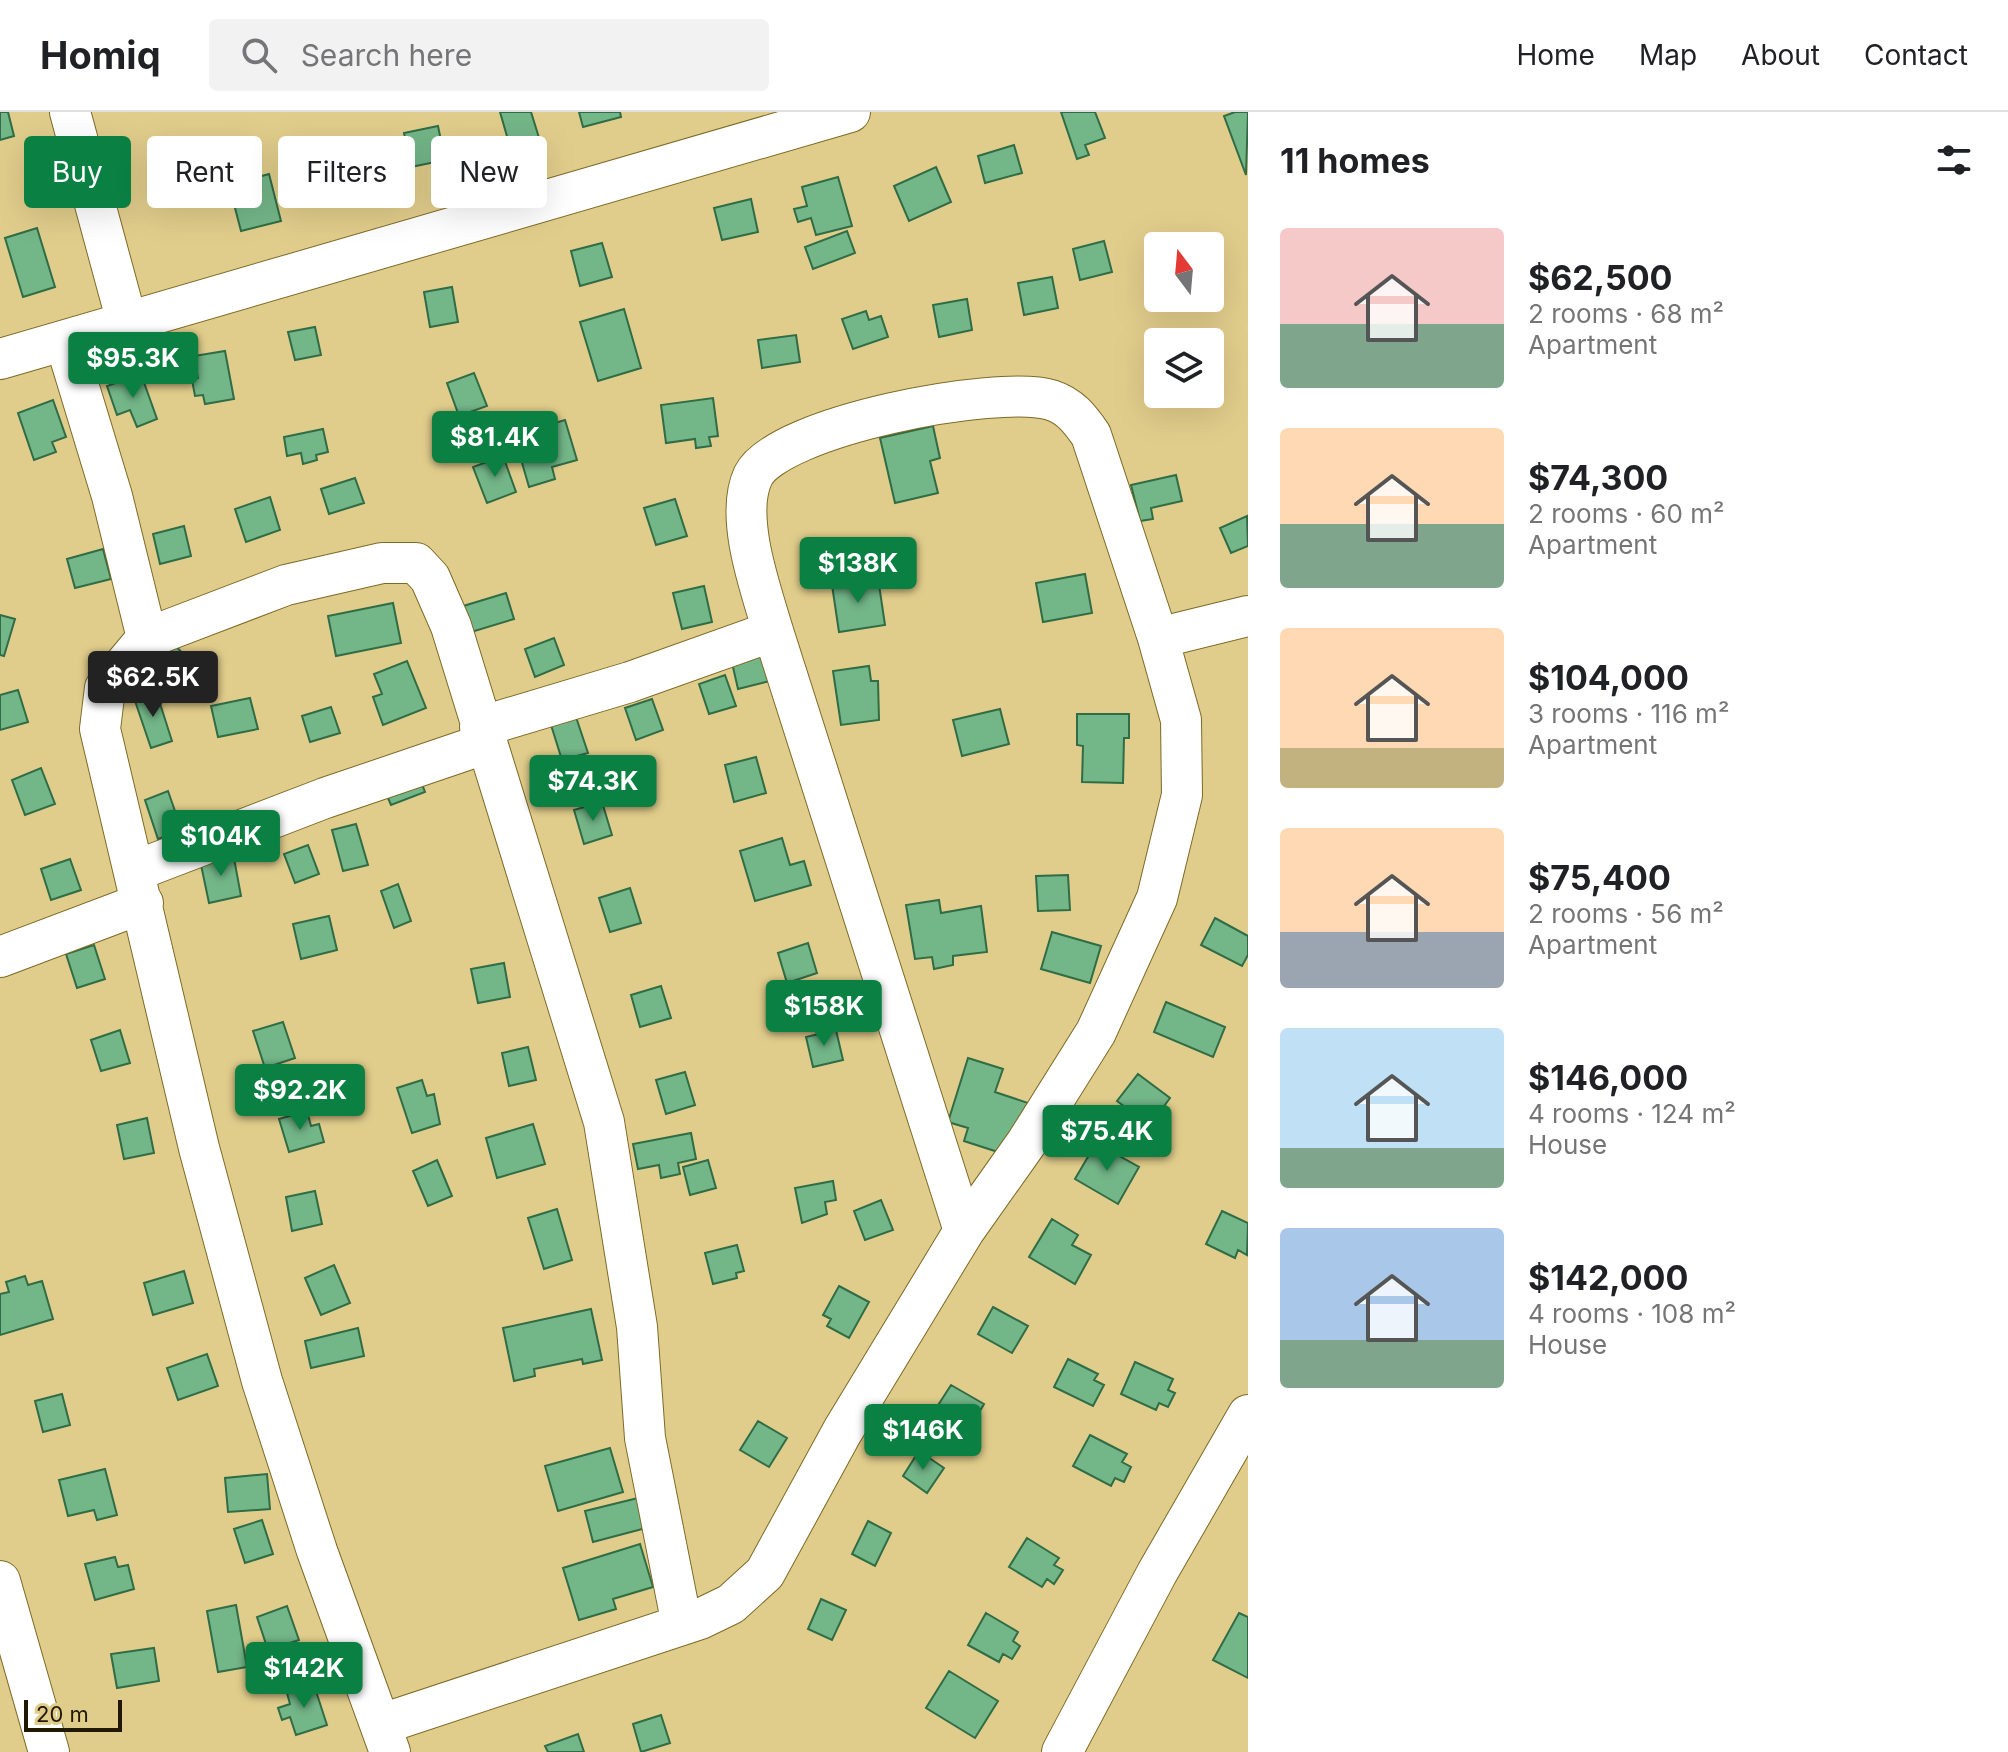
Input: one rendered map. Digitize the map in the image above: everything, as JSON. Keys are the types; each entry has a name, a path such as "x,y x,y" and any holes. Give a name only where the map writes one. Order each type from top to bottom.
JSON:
{"street":[{"path":"70,112 127,322"},
{"path":"0,359 850,112"},
{"path":"65,341 112,496 147,638"},
{"path":"682,1625 645,1438 637,1327 604,1122 482,735 451,626 430,578 416,563 382,563 286,585 147,638 105,688 100,729 199,1148 262,1381 317,1551 386,1738 682,1625 731,1604 765,1573 842,1432 964,1231 1027,1142 1096,1032 1157,898 1182,795 1183,753 1181,720 1158,638 1091,435 1077,414 1052,401 1007,394 952,402 852,424 780,449 761,462 751,480 748,511 753,559 773,631 964,1231"},
{"path":"1158,638 1248,616"},
{"path":"0,957 325,798 482,735 773,631"},
{"path":"1062,1752 1157,1573 1248,1415"},
{"path":"0,1581 49,1752"}],"building":[{"path":"0,112 8,112 14,136 0,140"},
{"path":"500,112 531,112 538,136 507,136"},
{"path":"579,112 620,112 621,117 583,127"},
{"path":"1061,112 1095,112 1105,138 1085,145 1089,155 1077,159"},
{"path":"1248,112 1246,175 1224,116"},
{"path":"438,126 440,136 431,136 431,163 415,166 415,136 405,136 404,133"},
{"path":"1014,145 1022,173 985,183 978,156"},
{"path":"936,167 951,202 909,221 894,186"},
{"path":"269,174 281,221 241,231 235,208 262,208 262,176"},
{"path":"838,177 852,226 816,235 811,218 798,222 794,209 807,206 802,187"},
{"path":"751,199 758,232 722,240 714,208"},
{"path":"37,228 55,287 23,297 5,238"},
{"path":"847,231 855,253 813,269 805,247"},
{"path":"1104,241 1112,272 1080,280 1073,249"},
{"path":"602,243 612,277 580,286 571,251"},
{"path":"1052,277 1058,308 1024,315 1018,283"},
{"path":"452,287 458,322 430,327 424,292"},
{"path":"967,299 972,330 939,337 933,305"},
{"path":"624,309 641,368 598,381 580,322"},
{"path":"866,311 869,320 881,316 888,337 853,349 842,319"},
{"path":"315,327 321,355 295,360 288,332"},
{"path":"796,335 800,362 762,368 758,340"},
{"path":"225,351 234,399 205,404 203,395 195,396 192,380 198,378 194,356"},
{"path":"474,373 487,406 459,416 447,383"},
{"path":"141,374 157,419 137,427 130,410 117,415 107,386"},
{"path":"713,398 718,436 709,437 711,446 696,448 695,439 666,443 661,405"},
{"path":"53,400 66,437 52,442 56,452 34,460 18,413"},
{"path":"565,420 577,460 552,467 555,479 529,487 514,435"},
{"path":"933,426 940,458 930,461 938,493 895,503 880,438"},
{"path":"323,429 328,452 316,455 317,460 303,464 301,453 287,456 284,437"},
{"path":"503,456 516,492 487,503 473,467"},
{"path":"1176,475 1182,501 1151,508 1153,519 1140,521 1131,485"},
{"path":"355,478 364,503 329,514 321,489"},
{"path":"270,497 280,530 246,542 235,509"},
{"path":"675,499 687,536 656,545 644,508"},
{"path":"1247,516 1248,546 1231,553 1220,528"},
{"path":"184,526 191,556 160,564 153,534"},
{"path":"103,549 111,579 75,588 67,559"},
{"path":"1085,574 1092,613 1043,622 1036,583"},
{"path":"878,578 885,625 839,632 832,585"},
{"path":"704,586 712,622 682,629 673,593"},
{"path":"506,593 514,619 468,633 460,607"},
{"path":"393,603 401,643 336,656 328,616"},
{"path":"0,615 15,619 4,656 0,655"},
{"path":"554,638 564,665 535,677 525,649"},
{"path":"175,645 184,655 179,660 189,671 169,688 150,665"},
{"path":"730,654 773,654 770,681 738,689"},
{"path":"407,661 426,708 383,725 373,697 382,694 374,674"},
{"path":"869,666 871,681 878,681 879,720 841,725 833,671"},
{"path":"725,675 736,706 709,714 699,684"},
{"path":"18,690 28,722 0,730 0,695"},
{"path":"156,691 172,741 151,748 134,698"},
{"path":"250,698 258,729 218,737 211,706"},
{"path":"652,699 663,730 636,740 625,708"},
{"path":"331,707 340,733 310,742 302,716"},
{"path":"1000,709 1009,744 962,756 953,720"},
{"path":"1077,714 1129,714 1129,738 1124,738 1123,783 1082,782 1083,746 1077,745"},
{"path":"576,717 588,753 562,760 551,725"},
{"path":"756,757 766,793 734,802 725,765"},
{"path":"41,768 55,804 25,815 12,780"},
{"path":"417,771 425,792 391,805 382,784"},
{"path":"168,791 182,831 158,839 145,800"},
{"path":"602,802 612,835 584,844 574,810"},
{"path":"356,824 368,865 343,871 332,830"},
{"path":"782,838 790,865 804,861 811,885 755,901 740,851"},
{"path":"308,845 319,874 295,883 284,854"},
{"path":"233,853 241,896 209,903 200,860"},
{"path":"70,859 81,890 51,900 41,869"},
{"path":"1068,875 1070,910 1038,911 1036,876"},
{"path":"398,884 411,921 394,928 381,891"},
{"path":"630,888 641,923 610,932 599,898"},
{"path":"939,900 941,913 981,906 987,952 953,956 953,965 934,969 932,957 915,959 906,905"},
{"path":"329,916 337,950 301,959 293,924"},
{"path":"1215,918 1248,936 1248,955 1242,966 1201,945"},
{"path":"1052,932 1101,946 1090,983 1041,969"},
{"path":"808,943 817,973 787,983 778,953"},
{"path":"94,945 105,979 77,988 66,954"},
{"path":"504,963 510,997 478,1003 471,969"},
{"path":"661,986 671,1018 640,1027 631,995"},
{"path":"1166,1002 1225,1027 1213,1057 1154,1032"},
{"path":"283,1022 295,1058 265,1068 253,1031"},
{"path":"120,1030 130,1063 101,1071 91,1040"},
{"path":"836,1030 843,1060 813,1067 806,1037"},
{"path":"528,1047 536,1080 509,1086 502,1053"},
{"path":"968,1058 1003,1069 995,1092 1034,1105 1001,1153 964,1141 968,1128 948,1122"},
{"path":"685,1072 695,1105 666,1114 656,1080"},
{"path":"1138,1074 1170,1098 1150,1125 1117,1101"},
{"path":"422,1080 427,1096 434,1094 440,1124 412,1133 397,1088"},
{"path":"307,1111 311,1126 319,1124 324,1142 289,1152 279,1119"},
{"path":"147,1118 154,1153 124,1159 117,1125"},
{"path":"533,1124 545,1164 497,1178 486,1138"},
{"path":"691,1133 696,1159 678,1163 680,1174 661,1178 659,1165 638,1169 633,1144"},
{"path":"1096,1143 1139,1167 1118,1204 1075,1179"},
{"path":"437,1160 452,1196 428,1206 413,1171"},
{"path":"708,1160 716,1188 690,1195 683,1167"},
{"path":"833,1181 836,1200 825,1202 827,1214 802,1223 795,1188"},
{"path":"315,1191 322,1224 292,1231 286,1197"},
{"path":"881,1200 893,1230 865,1240 854,1211"},
{"path":"557,1209 572,1260 544,1269 528,1218"},
{"path":"1222,1211 1248,1223 1247,1255 1238,1250 1235,1258 1206,1244"},
{"path":"1052,1219 1078,1235 1072,1245 1091,1255 1075,1284 1029,1257"},
{"path":"737,1245 744,1271 736,1273 737,1278 713,1284 705,1253"},
{"path":"334,1265 350,1303 321,1315 305,1278"},
{"path":"184,1271 193,1303 153,1315 144,1283"},
{"path":"25,1276 28,1285 42,1281 53,1319 0,1335 0,1294 9,1292 6,1282"},
{"path":"839,1286 869,1302 849,1338 827,1326 831,1319 823,1315"},
{"path":"993,1307 1028,1326 1012,1353 978,1334"},
{"path":"591,1309 602,1360 583,1364 582,1359 534,1369 535,1376 514,1381 503,1328"},
{"path":"358,1328 364,1356 311,1368 305,1341"},
{"path":"207,1354 218,1386 178,1400 167,1368"},
{"path":"1068,1359 1098,1374 1094,1380 1104,1385 1093,1406 1054,1387"},
{"path":"1135,1362 1173,1379 1168,1390 1175,1393 1168,1407 1159,1403 1156,1410 1121,1394"},
{"path":"951,1385 984,1404 969,1430 935,1410"},
{"path":"62,1394 70,1425 43,1432 35,1401"},
{"path":"758,1421 787,1438 769,1467 740,1450"},
{"path":"1090,1435 1127,1454 1122,1462 1131,1467 1124,1482 1115,1478 1111,1486 1073,1466"},
{"path":"610,1448 623,1492 558,1511 545,1466"},
{"path":"919,1451 944,1468 927,1493 903,1476"},
{"path":"105,1469 117,1515 97,1520 94,1510 68,1516 59,1480"},
{"path":"267,1474 270,1509 228,1512 225,1478"},
{"path":"638,1498 646,1528 593,1542 585,1511"},
{"path":"262,1520 273,1554 245,1563 234,1529"},
{"path":"868,1521 891,1533 875,1566 852,1554"},
{"path":"1027,1538 1059,1558 1054,1565 1063,1570 1054,1584 1047,1579 1042,1587 1009,1567"},
{"path":"640,1544 653,1587 613,1599 616,1609 579,1620 563,1568"},
{"path":"115,1557 118,1567 128,1565 134,1589 95,1600 85,1564"},
{"path":"821,1599 846,1610 832,1640 808,1629"},
{"path":"236,1605 247,1667 218,1672 207,1611"},
{"path":"287,1606 299,1640 268,1650 257,1617"},
{"path":"986,1613 1018,1632 1013,1641 1020,1646 1012,1659 1003,1654 999,1662 968,1645"},
{"path":"1239,1613 1248,1617 1248,1678 1213,1660"},
{"path":"154,1648 159,1681 117,1688 111,1654"},
{"path":"949,1671 998,1701 975,1738 926,1708"},
{"path":"314,1685 327,1725 296,1735 290,1717 282,1720 278,1708 290,1704 287,1693"},
{"path":"661,1715 670,1743 641,1752 633,1724"},
{"path":"578,1734 584,1752 548,1752 545,1746"}]}
